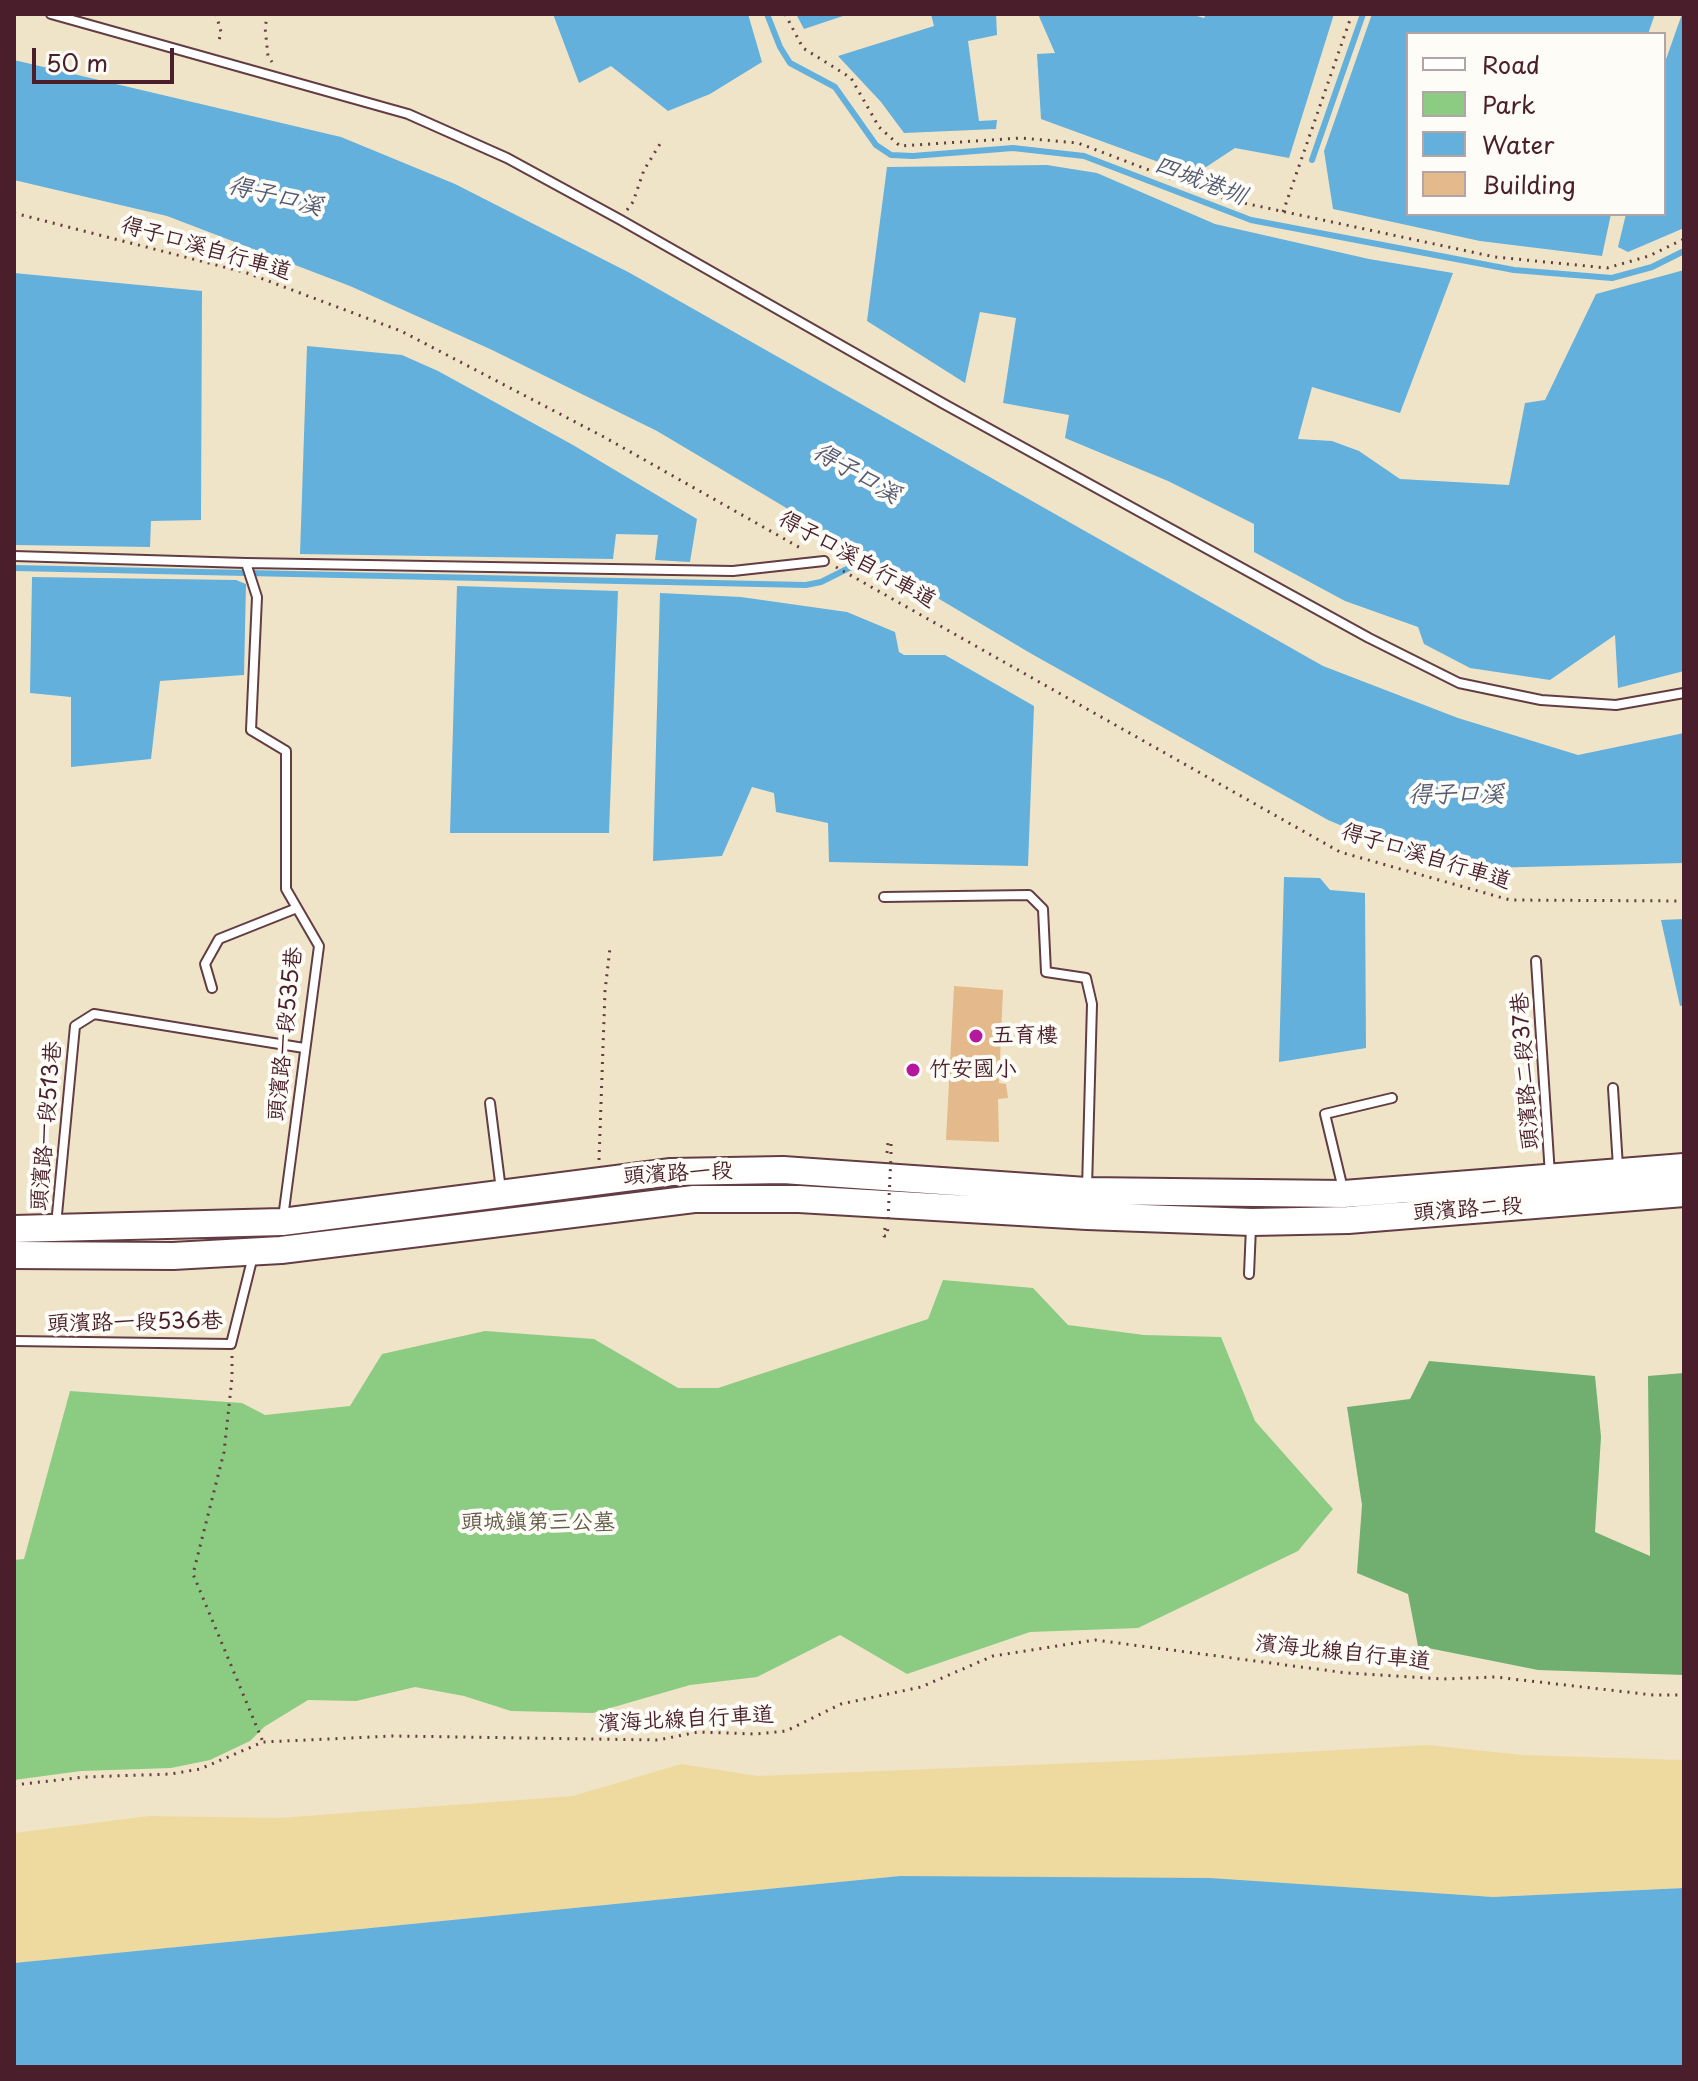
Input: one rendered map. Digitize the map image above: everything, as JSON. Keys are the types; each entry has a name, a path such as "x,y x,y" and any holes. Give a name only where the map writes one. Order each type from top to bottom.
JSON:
{"main road":[{"name":"頭濱路二段","path":"1252,1222 1348,1220 1552,1191 1618,1172 1684,1167"},
{"name":"頭濱路一段","path":"14,1229 282,1222 671,1172 783,1170 937,1193 1000,1211 1087,1203 1344,1194"},
{"name":"頭濱路一段","path":"14,1255 173,1256 281,1250 623,1205 694,1199 799,1199 937,1193 1000,1184 1087,1203 1252,1222"},
{"path":"1000,1184 1000,1211"},
{"name":"頭濱路二段","path":"1344,1194 1684,1193"}],"lane":[{"path":"51,14 408,114 507,158 944,404 1369,638 1459,683 1541,700 1616,705 1684,693"},
{"path":"14,556 733,571 824,561"},
{"name":"頭濱路一段535巷","path":"246,563 257,597 251,730 286,751 286,889 319,946 282,1222 281,1250"},
{"path":"884,897 1029,895 1043,909 1046,972 1086,978 1092,1004 1087,1203"},
{"path":"212,988 205,964 219,939 297,908"},
{"name":"頭濱路二段37巷","path":"1536,961 1552,1191"},
{"name":"頭濱路一段513巷","path":"55,1229 75,1026 94,1014 304,1048"},
{"path":"1613,1088 1618,1172"},
{"path":"1344,1194 1325,1114 1392,1098"},
{"path":"490,1103 501,1195"},
{"path":"1249,1274 1252,1222"},
{"name":"頭濱路一段536巷","path":"14,1341 231,1344 253,1252 255,1223"}],"path":[{"path":"215,60 221,32 216,14"},
{"path":"268,14 265,27 268,56 279,77"},
{"path":"785,14 803,48 851,78 879,127 900,146 1021,138 1078,143 1225,199 1495,257 1607,268 1649,256 1684,239"},
{"path":"1283,212 1352,14"},
{"path":"619,219 633,202 644,170 660,144"},
{"name":"得子口溪自行車道","path":"14,213 247,273 401,331 604,437 1340,852 1510,900 1684,901"},
{"path":"598,1180 605,991 610,948"},
{"path":"886,1221 889,1154"},
{"path":"231,1344 232,1378 224,1452 193,1574 263,1742"},
{"name":"濱海北線自行車道","path":"14,1785 85,1777 171,1774 200,1769 263,1742 393,1736 658,1740 698,1732 755,1734 786,1731 841,1704 921,1687 993,1656 1095,1640 1347,1673 1443,1679 1495,1677 1653,1695 1684,1695"}],"green space":[{"name":"頭城鎮第三公墓","path":"943,1280 1033,1288 1068,1325 1144,1335 1221,1337 1255,1421 1333,1509 1298,1551 1138,1628 1030,1632 907,1674 840,1635 757,1677 690,1685 593,1713 511,1711 464,1696 415,1687 356,1701 308,1700 264,1727 250,1741 210,1760 171,1768 81,1771 14,1780 14,1560 24,1559 70,1391 242,1403 265,1415 350,1406 382,1354 485,1331 594,1339 678,1388 718,1388 928,1319"},
{"path":"1429,1361 1595,1376 1601,1437 1595,1532 1650,1556 1648,1376 1684,1373 1684,1675 1538,1670 1418,1646 1408,1594 1357,1573 1362,1505 1347,1407 1410,1399"}],"sand":[{"path":"1428,1745 1523,1755 1684,1760 1684,1888 1493,1897 900,1876 14,1963 14,1833 149,1816 279,1818 573,1796 681,1764 758,1776"}],"water":[{"path":"553,14 748,14 762,62 710,94 668,111 611,66 579,83"},
{"path":"796,14 849,14 804,29"},
{"path":"931,14 996,14 997,35 968,41 979,121 997,120 996,129 904,133 881,102 838,56 934,26"},
{"path":"1038,14 1190,14 1204,18 1206,14 1334,14 1289,158 1235,148 1194,175 1041,119 1037,54 1055,53"},
{"path":"1372,14 1655,14 1649,32 1406,32 1406,216 1611,216 1602,256 1480,241 1333,209 1324,151"},
{"path":"1684,14 1684,228 1628,252 1618,247 1626,216 1666,216 1666,59"},
{"name":"得子口溪","path":"14,60 341,137 455,184 630,273 1323,666 1458,718 1578,755 1684,733 1684,863 1445,869 1328,820 1030,653 657,431 490,349 350,286 167,216 14,180"},
{"path":"1047,165 1097,173 1215,224 1369,259 1453,273 1400,413 1312,387 1298,439 1332,441 1359,451 1400,479 1509,485 1525,403 1545,400 1596,294 1684,270 1684,671 1618,688 1615,635 1550,680 1470,668 1424,644 1418,627 1345,601 1254,552 1254,524 1168,481 1065,438 1069,415 1003,403 1016,318 980,312 965,383 867,321 887,167"},
{"path":"14,273 202,291 201,520 151,521 150,547 14,545"},
{"path":"307,346 402,355 438,371 573,445 697,519 690,562 655,560 658,535 616,534 613,559 300,554"},
{"path":"32,577 236,580 246,584 244,675 160,681 151,759 71,767 71,697 30,693"},
{"path":"457,586 618,591 609,833 450,833"},
{"path":"660,593 741,597 847,612 895,632 899,652 904,655 945,655 1034,706 1028,866 829,862 828,823 776,812 774,793 752,787 722,856 653,861"},
{"path":"1284,877 1320,878 1330,890 1365,893 1366,1048 1279,1062"},
{"path":"1684,919 1684,1005 1680,1006 1661,920"},
{"path":"900,1876 1210,1878 1493,1897 1684,1888 1684,2067 14,2067 14,1963"}],"building":[{"name":"五育樓","path":"954,986 1003,990 999,1083 1006,1084 1008,1098 998,1099 999,1142 946,1140"}],"waterway":[{"name":"四城港圳","path":"767,14 790,63 835,87 876,145 891,155 1013,148 1084,156 1251,220 1514,270 1612,278 1652,267 1684,251"},
{"path":"1312,160 1363,14"},
{"path":"14,568 806,585 821,582 875,555"}],"place":[{"name":"五育樓","path":"976,1036"},
{"name":"竹安國小","path":"913,1070"}]}
